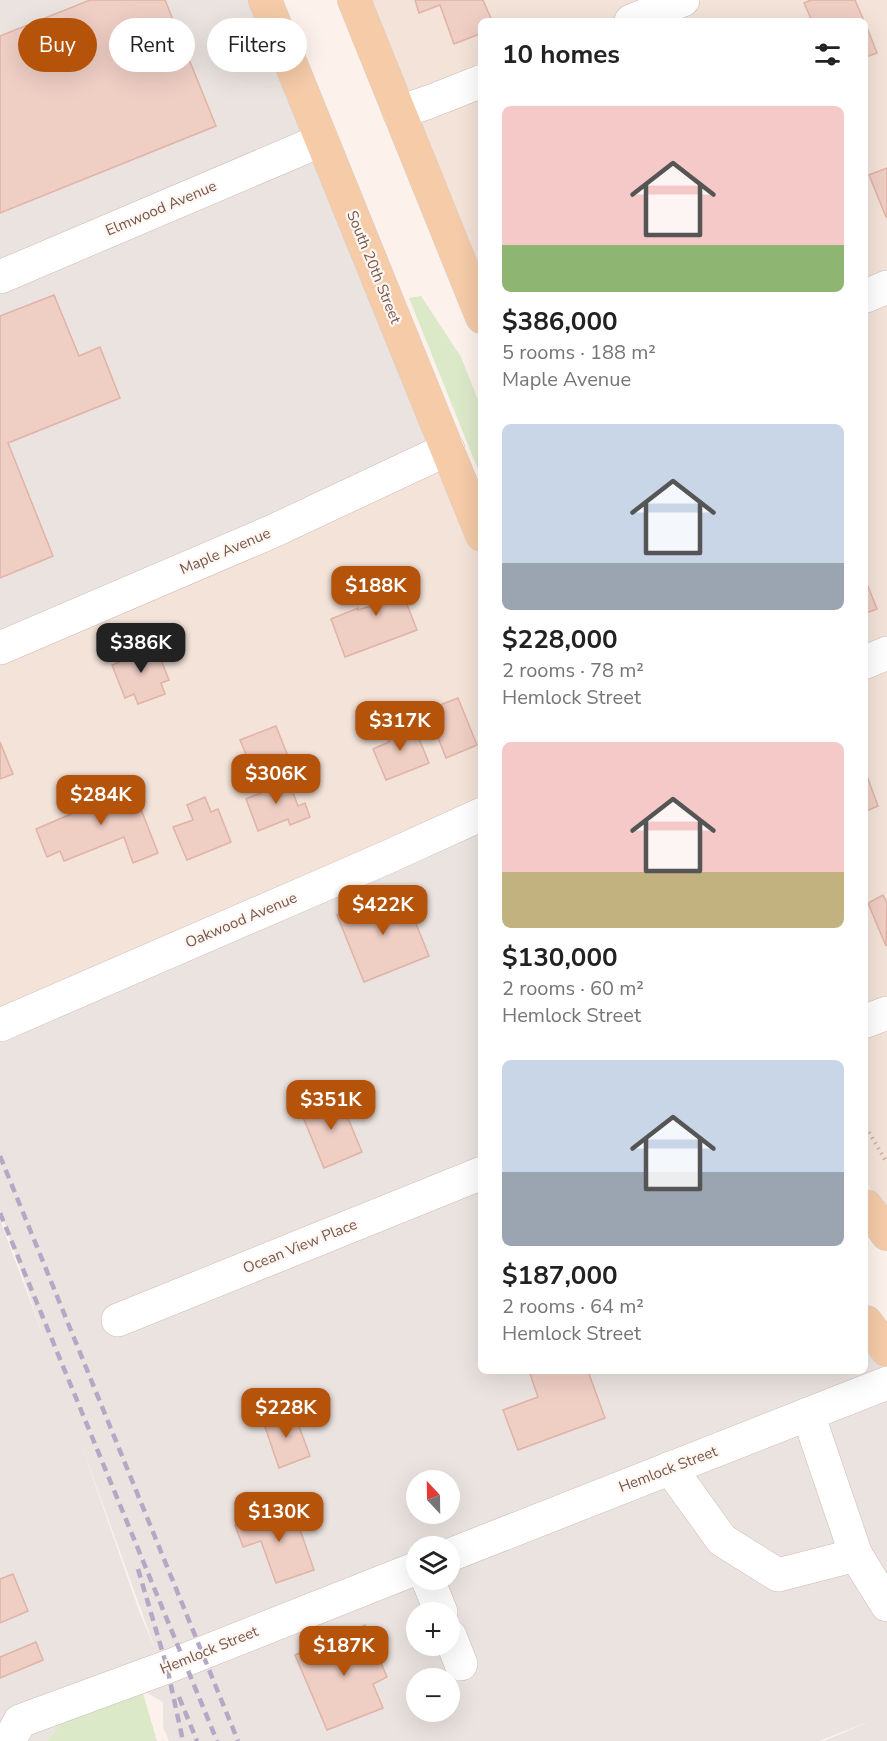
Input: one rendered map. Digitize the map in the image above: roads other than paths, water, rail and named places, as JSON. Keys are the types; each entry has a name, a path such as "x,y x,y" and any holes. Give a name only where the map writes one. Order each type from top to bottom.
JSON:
{"main road":[{"name":"South 20th Street","path":"265,0 478,525"},
{"path":"354,0 478,307"},
{"path":"868,1209 887,1234"},
{"path":"868,1325 887,1350"}],"street":[{"path":"638,18 683,0"},
{"path":"399,112 478,83"},
{"name":"Elmwood Avenue","path":"0,277 322,140"},
{"path":"868,295 887,287"},
{"name":"Maple Avenue","path":"0,648 271,532 448,449"},
{"path":"868,661 887,653"},
{"name":"Oakwood Avenue","path":"0,1025 478,816"},
{"path":"868,1020 887,1013"},
{"name":"Ocean View Place","path":"118,1320 478,1175"},
{"name":"Hemlock Street","path":"460,1551 887,1383"},
{"path":"808,1414 856,1555 887,1605"},
{"path":"670,1468 722,1540 778,1575 856,1555"},
{"name":"Hemlock Street","path":"10,1731 406,1572"}],"railway":[{"path":"0,1156 238,1741"},
{"path":"0,1213 217,1741"},
{"path":"138,1569 167,1667 183,1741"},
{"path":"179,1697 197,1741"}]}
